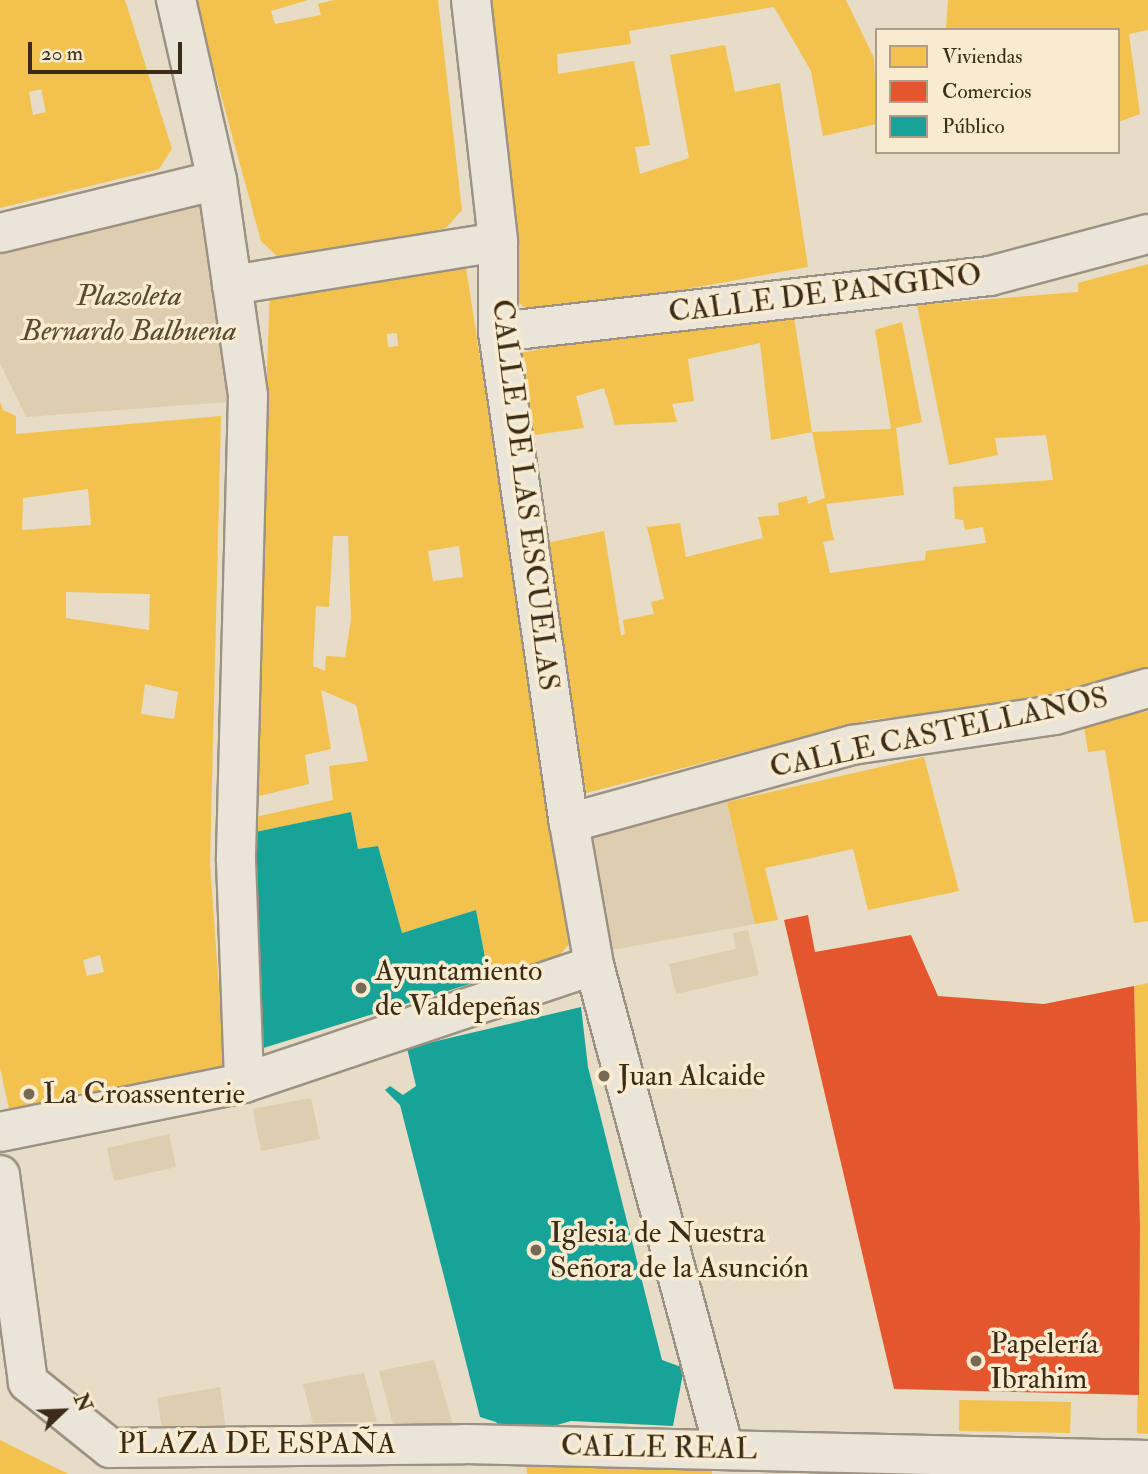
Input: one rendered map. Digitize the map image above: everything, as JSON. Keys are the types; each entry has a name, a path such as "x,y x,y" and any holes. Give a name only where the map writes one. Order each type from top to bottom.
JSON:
{"street":[{"path":"176,0 217,180 248,396 236,861 244,1083"},
{"name":"CALLE DE LAS ESCUELAS","path":"471,0 498,242 498,332 569,822 594,965"},
{"path":"0,233 217,180"},
{"name":"CALLE DE PANGINO","path":"498,332 989,276 1148,234"},
{"path":"232,285 498,242"},
{"name":"CALLE CASTELLANOS","path":"569,822 852,745 1055,715 1148,688"},
{"path":"0,1132 244,1083 594,965 724,1449"},
{"name":"PLAZA DE ESPAÑA","path":"0,1175 14,1377 111,1461 465,1444"},
{"name":"CALLE REAL","path":"465,1444 519,1459 724,1449 1148,1460"}],"green space":[{"name":"Plazoleta Bernardo Balbuena","path":"180,202 202,204 235,389 227,402 26,417 0,363 0,248"},
{"path":"727,802 755,924 611,950 589,837"},
{"path":"748,930 759,975 676,994 669,964 736,949 733,933"},
{"path":"311,1098 320,1139 261,1151 253,1109"},
{"path":"169,1134 176,1167 114,1181 107,1148"},
{"path":"434,1360 453,1425 393,1424 379,1371"},
{"path":"364,1373 377,1422 313,1423 303,1384"},
{"path":"220,1387 226,1429 162,1429 157,1398"}],"building: Viviendas":[{"path":"0,0 125,0 172,149 159,169 0,208","holes":["41,89 46,112 33,115 29,92"]},
{"path":"195,0 308,0 271,11 275,24 321,15 318,4 334,0 438,0 462,210 446,228 283,262 261,241"},
{"path":"490,0 846,0 874,58 875,124 823,136 811,71 774,7 629,31 631,44 557,54 558,74 634,61 650,145 635,147 640,174 689,158 670,55 725,45 735,92 780,83 808,267 533,317 515,298"},
{"path":"948,0 1148,0 1148,30 1129,34 1140,114 1120,121 1120,28 946,28"},
{"path":"465,261 570,943 557,958 489,978 476,910 402,933 378,846 358,849 351,812 251,833 251,818 333,800 329,766 368,761 356,705 321,690 331,749 305,755 309,784 251,798 270,288","holes":["397,333 398,346 388,347 387,334","333,536 348,536 351,619 345,657 326,656 325,671 313,666 316,606 329,607","459,546 463,577 433,581 428,551"]},
{"path":"1148,264 1148,678 1046,701 869,720 586,793 542,544 604,531 621,635 625,634 623,620 654,614 651,602 664,599 647,527 680,523 686,557 763,538 758,517 779,515 778,503 807,496 808,504 825,498 812,432 891,429 875,330 902,322 922,422 896,428 904,495 826,504 834,540 823,542 830,573 925,560 926,551 986,543 983,527 965,530 963,520 955,519 953,487 1053,480 1046,435 995,438 998,455 949,465 917,305 1078,292 1078,283"},
{"path":"793,311 812,432 771,440 760,343 688,359 694,401 672,404 677,422 615,425 604,388 576,396 584,428 527,436 515,354 726,314"},
{"path":"0,402 3,410 16,416 16,434 221,416 210,864 225,1072 10,1113 0,1068","holes":["88,489 91,525 22,530 23,498","66,592 150,594 149,630 66,618","145,684 178,692 174,719 141,714","100,955 104,972 87,976 83,960"]},
{"path":"1148,711 1148,921 1134,923 1105,750 1088,752 1084,725"},
{"path":"924,757 959,891 868,910 853,849 765,868 778,920 755,924 727,802"},
{"path":"1148,983 1148,1434 1137,1433 1140,1226 1134,986"},
{"path":"959,1400 1071,1402 1070,1433 959,1431"},
{"path":"0,1440 52,1466 69,1474 0,1474"},
{"path":"711,1456 712,1474 527,1474 526,1462"}],"building: Comercios":[{"path":"808,915 815,952 911,935 938,996 1044,1004 1134,986 1140,1226 1139,1395 894,1389 784,920"}],"building: Público":[{"path":"351,812 358,849 378,846 402,933 476,910 489,978 257,1050 251,833"},
{"name":"Iglesia de Nuestra Señora de la Asunción","path":"581,1007 588,1067 662,1360 684,1368 673,1426 571,1421 511,1438 496,1422 480,1417 400,1105 385,1090 390,1086 403,1095 416,1086 407,1048"}],"place":[{"name":"Ayuntamiento de Valdepeñas","path":"361,988"},
{"name":"Juan Alcaide","path":"604,1076"},
{"name":"La Croassenterie","path":"29,1094"},
{"name":"Iglesia de Nuestra Señora de la Asunción","path":"536,1250"},
{"name":"Papelería Ibrahim","path":"976,1361"}]}
